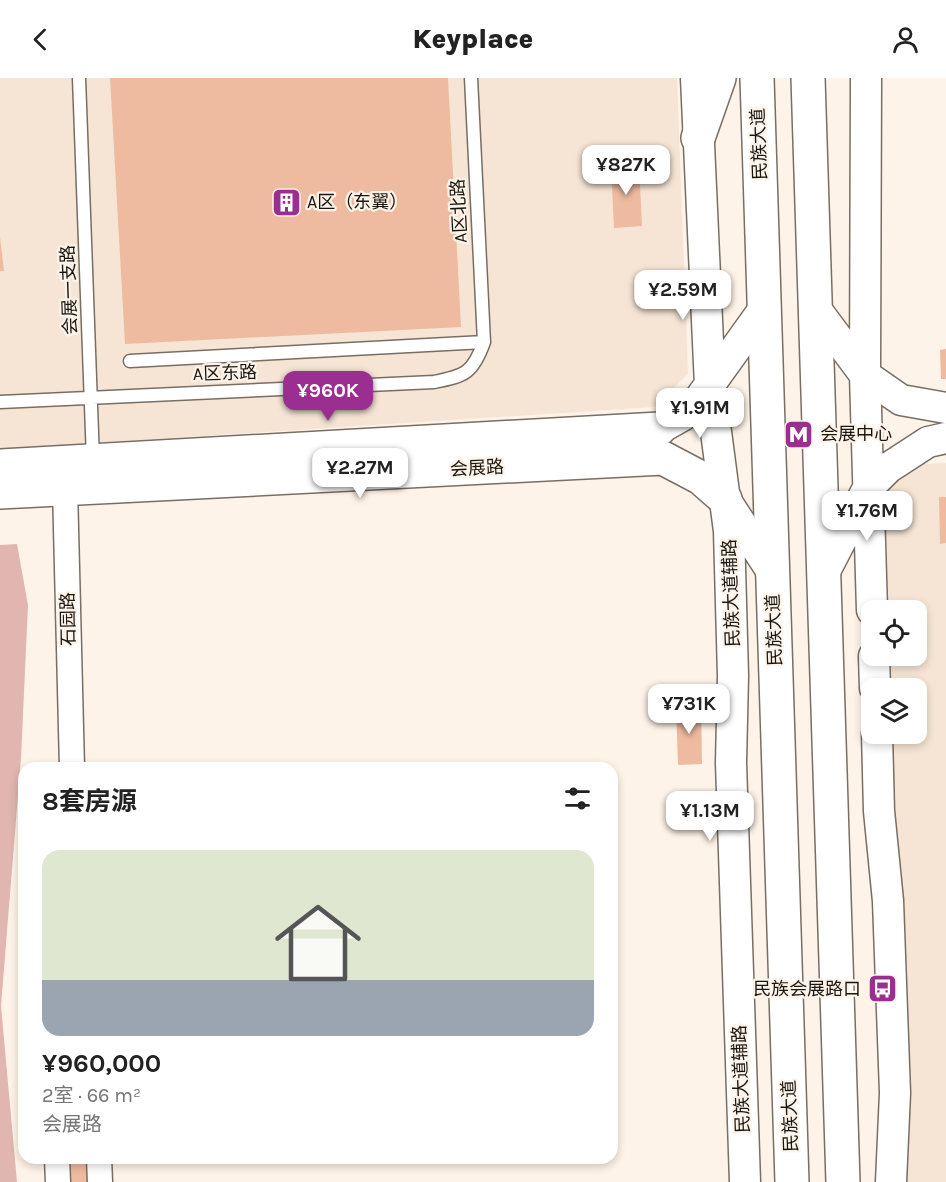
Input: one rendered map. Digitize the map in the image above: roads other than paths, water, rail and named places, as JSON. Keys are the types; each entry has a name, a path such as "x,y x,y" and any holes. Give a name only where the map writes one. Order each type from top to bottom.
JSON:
{"main road":[{"path":"698,138 719,78"},
{"name":"民族大道","path":"757,78 792,1182"},
{"path":"808,78 843,1182"},
{"path":"815,308 828,78"},
{"path":"661,444 725,499"},
{"name":"会展路","path":"0,466 93,461 661,444"},
{"name":"会展路","path":"0,492 661,444"}],"street":[{"name":"民族大道辅路","path":"696,78 710,386 729,531 733,654 731,763 745,1182"},
{"path":"866,78 865,375 873,600"},
{"path":"815,308 865,375 901,400 946,408"},
{"path":"661,444 682,416 710,386 765,309"},
{"path":"824,573 868,488 888,468 928,442 946,438"},
{"name":"石园路","path":"65,488 71,762"},
{"path":"725,499 773,573"},
{"path":"876,744 879,812 888,901 895,1093 891,1182"},
{"path":"57,1164 58,1182"},
{"path":"99,1164 100,1182"}],"lane":[{"name":"会展一支路","path":"79,78 93,461"},
{"name":"A区北路","path":"471,78 484,342"},
{"name":"A区东路","path":"0,402 91,396 434,382 460,377 478,360 484,342"},
{"path":"130,361 484,342"},
{"path":"65,488 93,461"}],"place":[{"name":"A区（东翼）","path":"286,202"},
{"name":"会展中心","path":"799,434"},
{"name":"民族会展路口","path":"882,989"}]}
